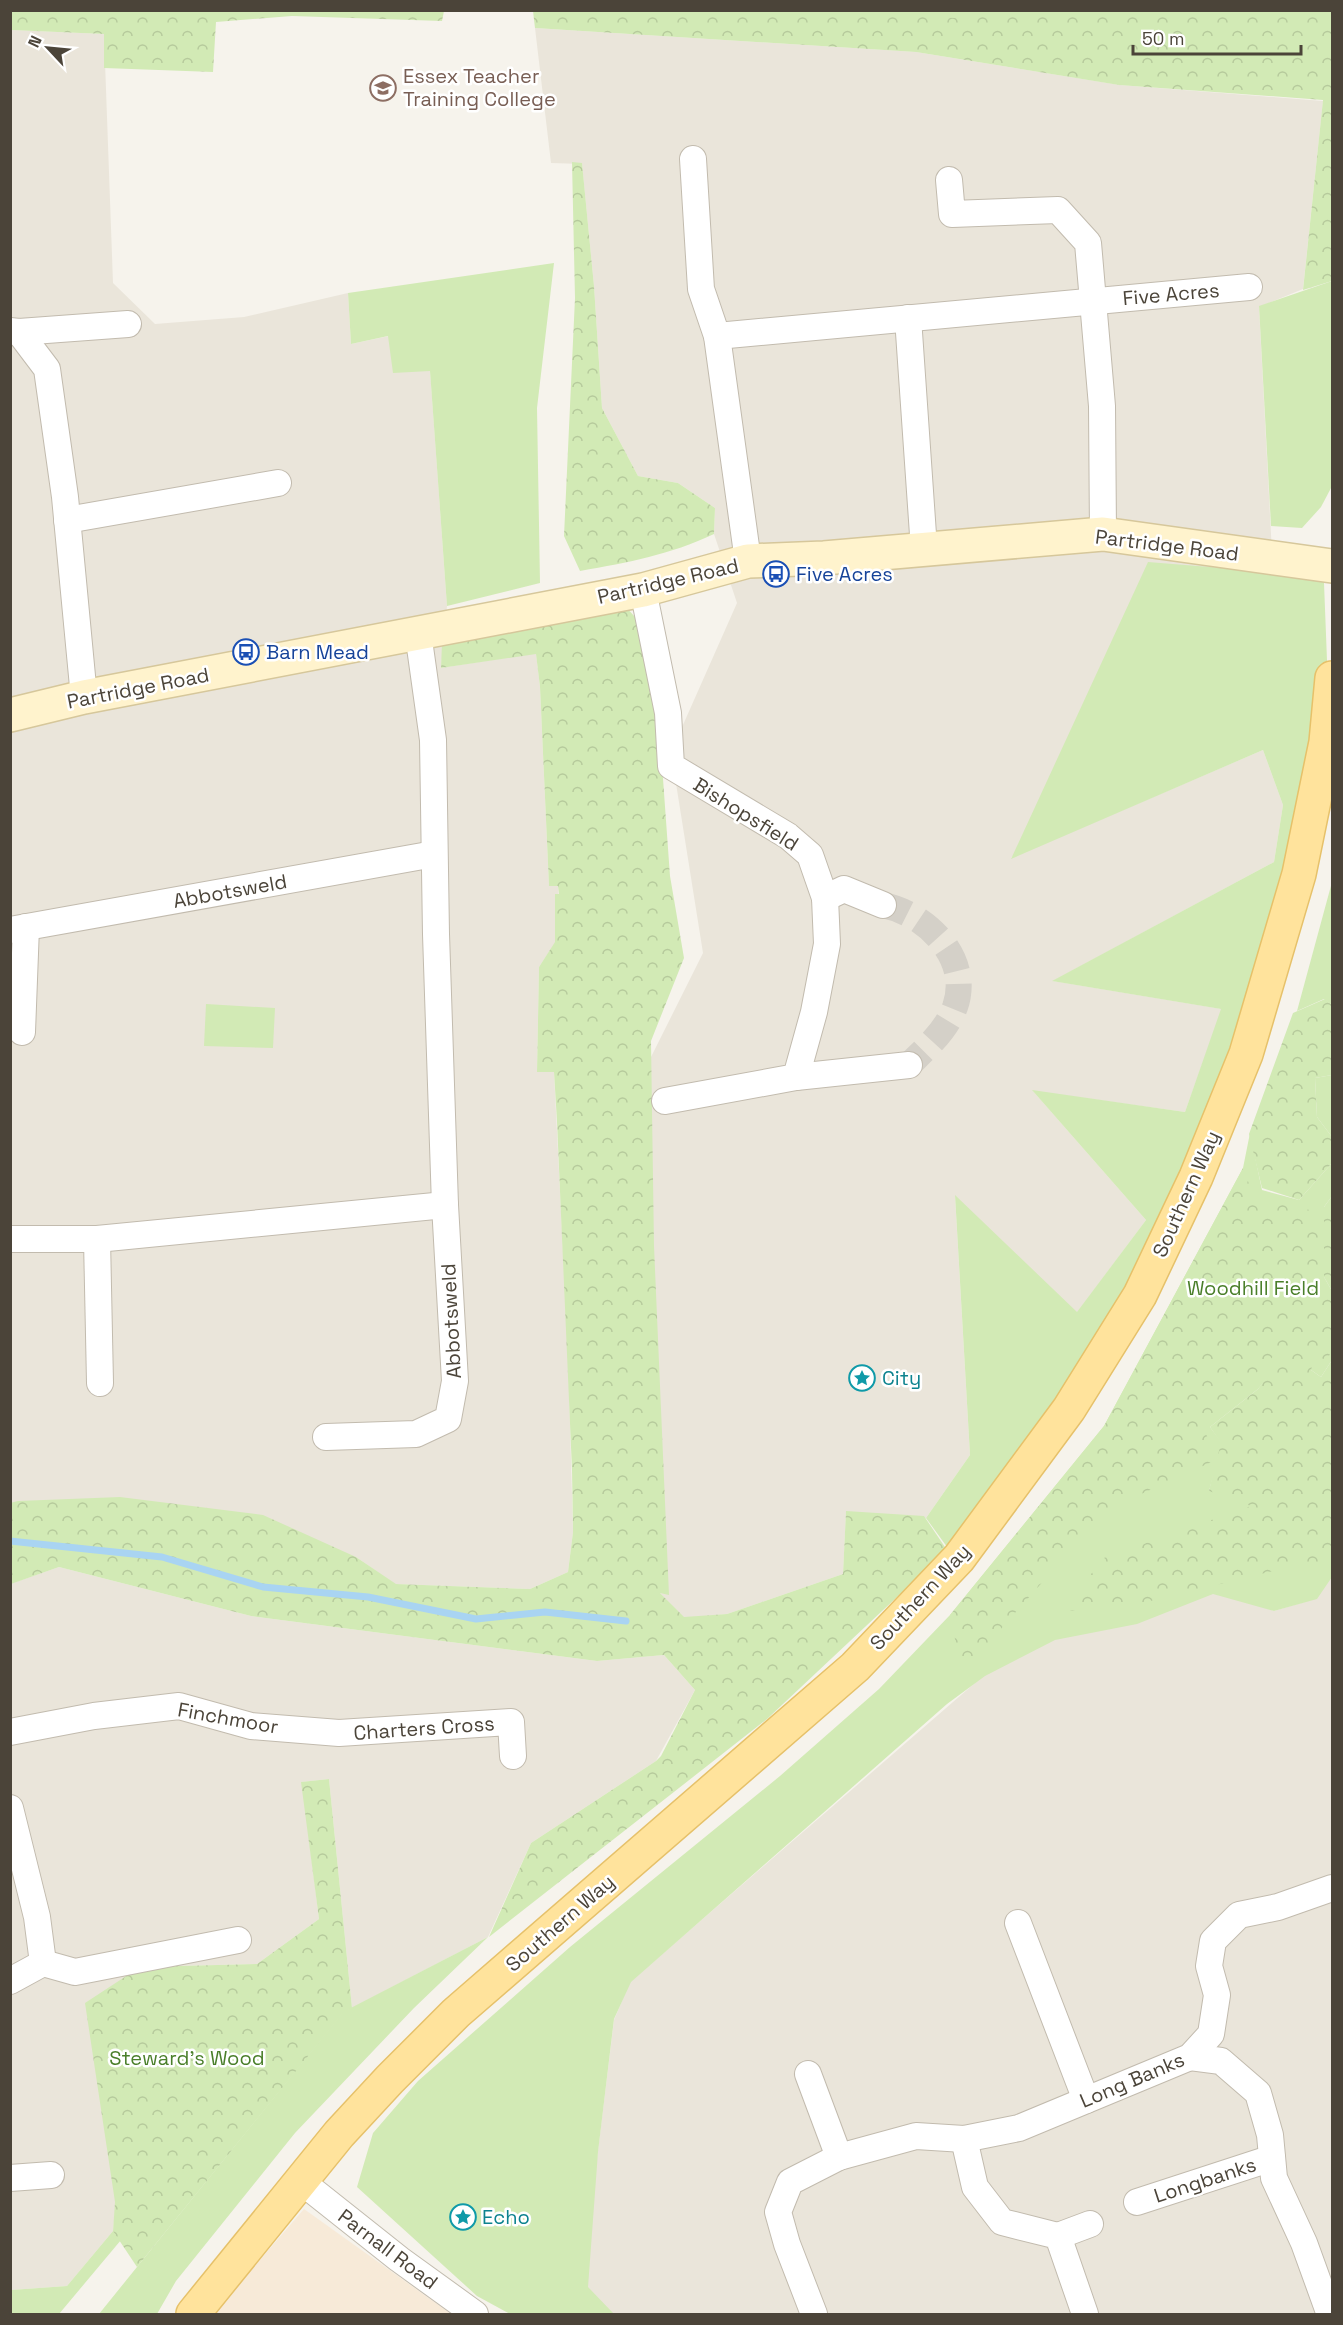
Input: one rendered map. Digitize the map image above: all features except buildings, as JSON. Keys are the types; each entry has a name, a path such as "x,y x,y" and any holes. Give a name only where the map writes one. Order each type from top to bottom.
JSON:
{"main road":[{"name":"Southern Way","path":"193,2314 346,2126 456,2013 855,1667 959,1558 1069,1409 1140,1295 1196,1178 1246,1054 1299,874 1329,742 1332,678"}],"street":[{"path":"693,159 701,289 717,336 748,561"},
{"path":"949,180 952,214 1058,210 1088,243 1102,406 1103,534"},
{"name":"Five Acres","path":"717,336 1249,287"},
{"path":"908,318 924,549"},
{"path":"15,332 128,324"},
{"path":"15,332 47,369 67,520 84,697"},
{"path":"67,520 278,483"},
{"name":"Partridge Road","path":"10,715 84,697 643,590 748,561 824,558 1103,534 1332,566"},
{"name":"Bishopsfield","path":"643,590 668,713 671,766 788,836 810,855 825,898 827,944 814,1012 796,1077"},
{"name":"Abbotsweld","path":"326,1437 416,1434 448,1419 455,1381 445,1205 434,854 433,740 418,633"},
{"name":"Abbotsweld","path":"21,1032 18,929 434,854"},
{"path":"825,898 844,889 884,905"},
{"path":"666,1101 796,1077 909,1065"},
{"path":"10,1239 97,1239 445,1205"},
{"path":"97,1239 100,1383"},
{"name":"Finchmoor","path":"10,1732 94,1716 179,1706 251,1726 339,1733"},
{"name":"Charters Cross","path":"339,1733 511,1722 513,1756"},
{"path":"10,1808 37,1917 43,1963"},
{"name":"Long Banks","path":"814,2314 787,2244 778,2212 790,2182 839,2157 916,2136 964,2139 1019,2128 1190,2057 1211,2034 1217,1995 1209,1966 1213,1941 1239,1915 1278,1907 1332,1888"},
{"path":"1018,1923 1086,2100"},
{"path":"10,1981 43,1963 75,1972 238,1940"},
{"name":"Longbanks","path":"1190,2057 1221,2061 1258,2092 1270,2135 1274,2178 1304,2243 1329,2312"},
{"path":"808,2074 839,2157"},
{"path":"964,2139 975,2187 1002,2222 1058,2236 1090,2224"},
{"name":"Longbanks","path":"1137,2202 1272,2158"},
{"path":"10,2178 51,2175"},
{"name":"Parnall Road","path":"302,2182 399,2259 476,2314"},
{"path":"1058,2236 1085,2314"}],"shaded area":[{"path":"535,28 916,52 1120,85 1323,101 1303,289 1259,307 1273,572 1011,858 1263,750 1283,805 1274,862 1053,981 1222,1009 1185,1112 1033,1091 1146,1220 1077,1313 955,1196 970,1455 926,1518 846,1512 843,1574 727,1614 684,1618 659,1592 646,1067 703,953 671,752 737,603 714,534 715,508 678,483 638,476 602,408 594,286 582,164 551,163"},
{"path":"11,30 104,34 113,283 155,324 244,317 348,293 351,344 389,336 430,370 447,606 441,668 536,653 540,687 549,886 558,886 560,913 555,943 539,967 537,1071 554,1072 568,1352 573,1532 568,1572 530,1589 395,1584 356,1557 11,1503"},
{"path":"59,1567 251,1616 597,1661 664,1655 695,1690 656,1761 531,1843 488,1937 352,2008 329,1779 302,1782 319,1919 257,1964 140,1967 113,2231 67,2286 11,2290 10,1584"},
{"path":"1332,1574 1332,2314 578,2314 614,2020 630,1982 983,1676 1054,1638 1214,1591 1274,1611 1311,1600"},
{"path":"304,2209 451,2314 213,2314"}],"green space":[{"path":"11,10 444,11 442,21 292,16 216,22 213,72 104,68 104,34 11,30"},
{"path":"533,11 841,11 972,19 972,11 1332,11 1332,281 1303,290 1323,100 1119,85 916,52 535,28"},
{"path":"832,11 972,11 973,20"},
{"path":"572,162 582,163 594,286 602,408 638,476 678,483 715,508 714,534 665,553 580,571 564,536 575,298"},
{"path":"554,263 537,408 540,583 447,606 430,371 393,373 388,336 351,344 348,293"},
{"path":"1332,281 1331,488 1321,507 1302,528 1271,526 1259,306"},
{"path":"1148,562 1273,572 1318,572 1324,583 1329,712 1257,970 1179,1191 1065,1397 950,1551 926,1518 970,1455 955,1195 1077,1312 1146,1220 1032,1090 1185,1112 1221,1009 1052,981 1274,862 1283,805 1263,750 1011,859"},
{"path":"625,606 645,628 659,723 670,876 684,958 651,1041 654,1246 669,1595 660,1593 684,1617 727,1614 843,1574 846,1511 924,1516 947,1550 767,1719 489,1937 531,1843 661,1756 695,1690 664,1655 597,1661 251,1616 59,1567 11,1584 10,1503 120,1497 263,1515 356,1557 396,1584 530,1589 568,1572 573,1532 572,1470 554,1072 537,1072 539,967 555,942 555,894 559,894 558,886 549,886 540,687 536,654 441,668 442,643"},
{"path":"1332,882 1332,1005 1324,999 1297,1011"},
{"path":"1325,999 1332,1005 1332,1075 1315,1078 1317,1117 1332,1137 1332,1163 1299,1200 1262,1188 1249,1134 1293,1013"},
{"path":"206,1004 275,1008 273,1048 204,1046"},
{"path":"1332,1075 1332,1137 1317,1117 1315,1078"},
{"path":"1250,1133 1262,1190 1299,1200 1332,1163 1332,1196 1324,1207 1324,1277 1332,1291 1332,1360 1321,1377 1311,1370 1279,1363 1258,1389 1210,1427 1222,1443 1209,1491 1332,1480 1332,1577 1317,1599 1274,1611 1213,1594 1137,1624 1055,1640 985,1676 947,1704 631,1982 614,2019 598,2152 588,2287 614,2314 510,2314 477,2296 357,2187 373,2133 418,2081 570,1947 780,1776 879,1689 950,1615 1104,1426 1243,1168"},
{"name":"Woodhill Field","path":"1243,1168 1254,1197 1318,1212 1318,1278 1332,1303 1332,1350 1327,1360 1315,1356 1311,1370 1321,1377 1332,1360 1332,1568 1285,1568 1130,1606 1067,1611 1101,1559 1251,1506 1209,1491 1216,1460 1106,1510 962,1673 950,1615 1104,1426","holes":["1285,1345 1289,1347 1258,1389 1210,1427 1221,1443 1217,1459 1202,1425"]},
{"path":"1332,1196 1332,1291 1324,1277 1324,1207"},
{"name":"Steward's Wood","path":"329,1779 352,2008 343,2013 137,2267 113,2231 115,2202 85,2003 140,1967 257,1964 319,1919 301,1782"},
{"path":"488,1937 414,2008 295,2133 176,2281 157,2314 99,2314 343,2012"},
{"path":"113,2231 121,2240 59,2314 11,2314 11,2290 67,2286"}],"waterway":[{"path":"10,1541 162,1557 263,1587 368,1597 476,1619 545,1612 626,1621"}],"tunnel":[{"path":"883,905 915,918 930,929 942,941 957,972 959,989 955,1007 947,1024 909,1065"}],"place":[{"name":"Essex Teacher Training College","path":"383,88"},
{"name":"Five Acres","path":"776,574"},
{"name":"Barn Mead","path":"246,652"},
{"name":"City","path":"862,1378"},
{"name":"Echo","path":"463,2217"}]}
